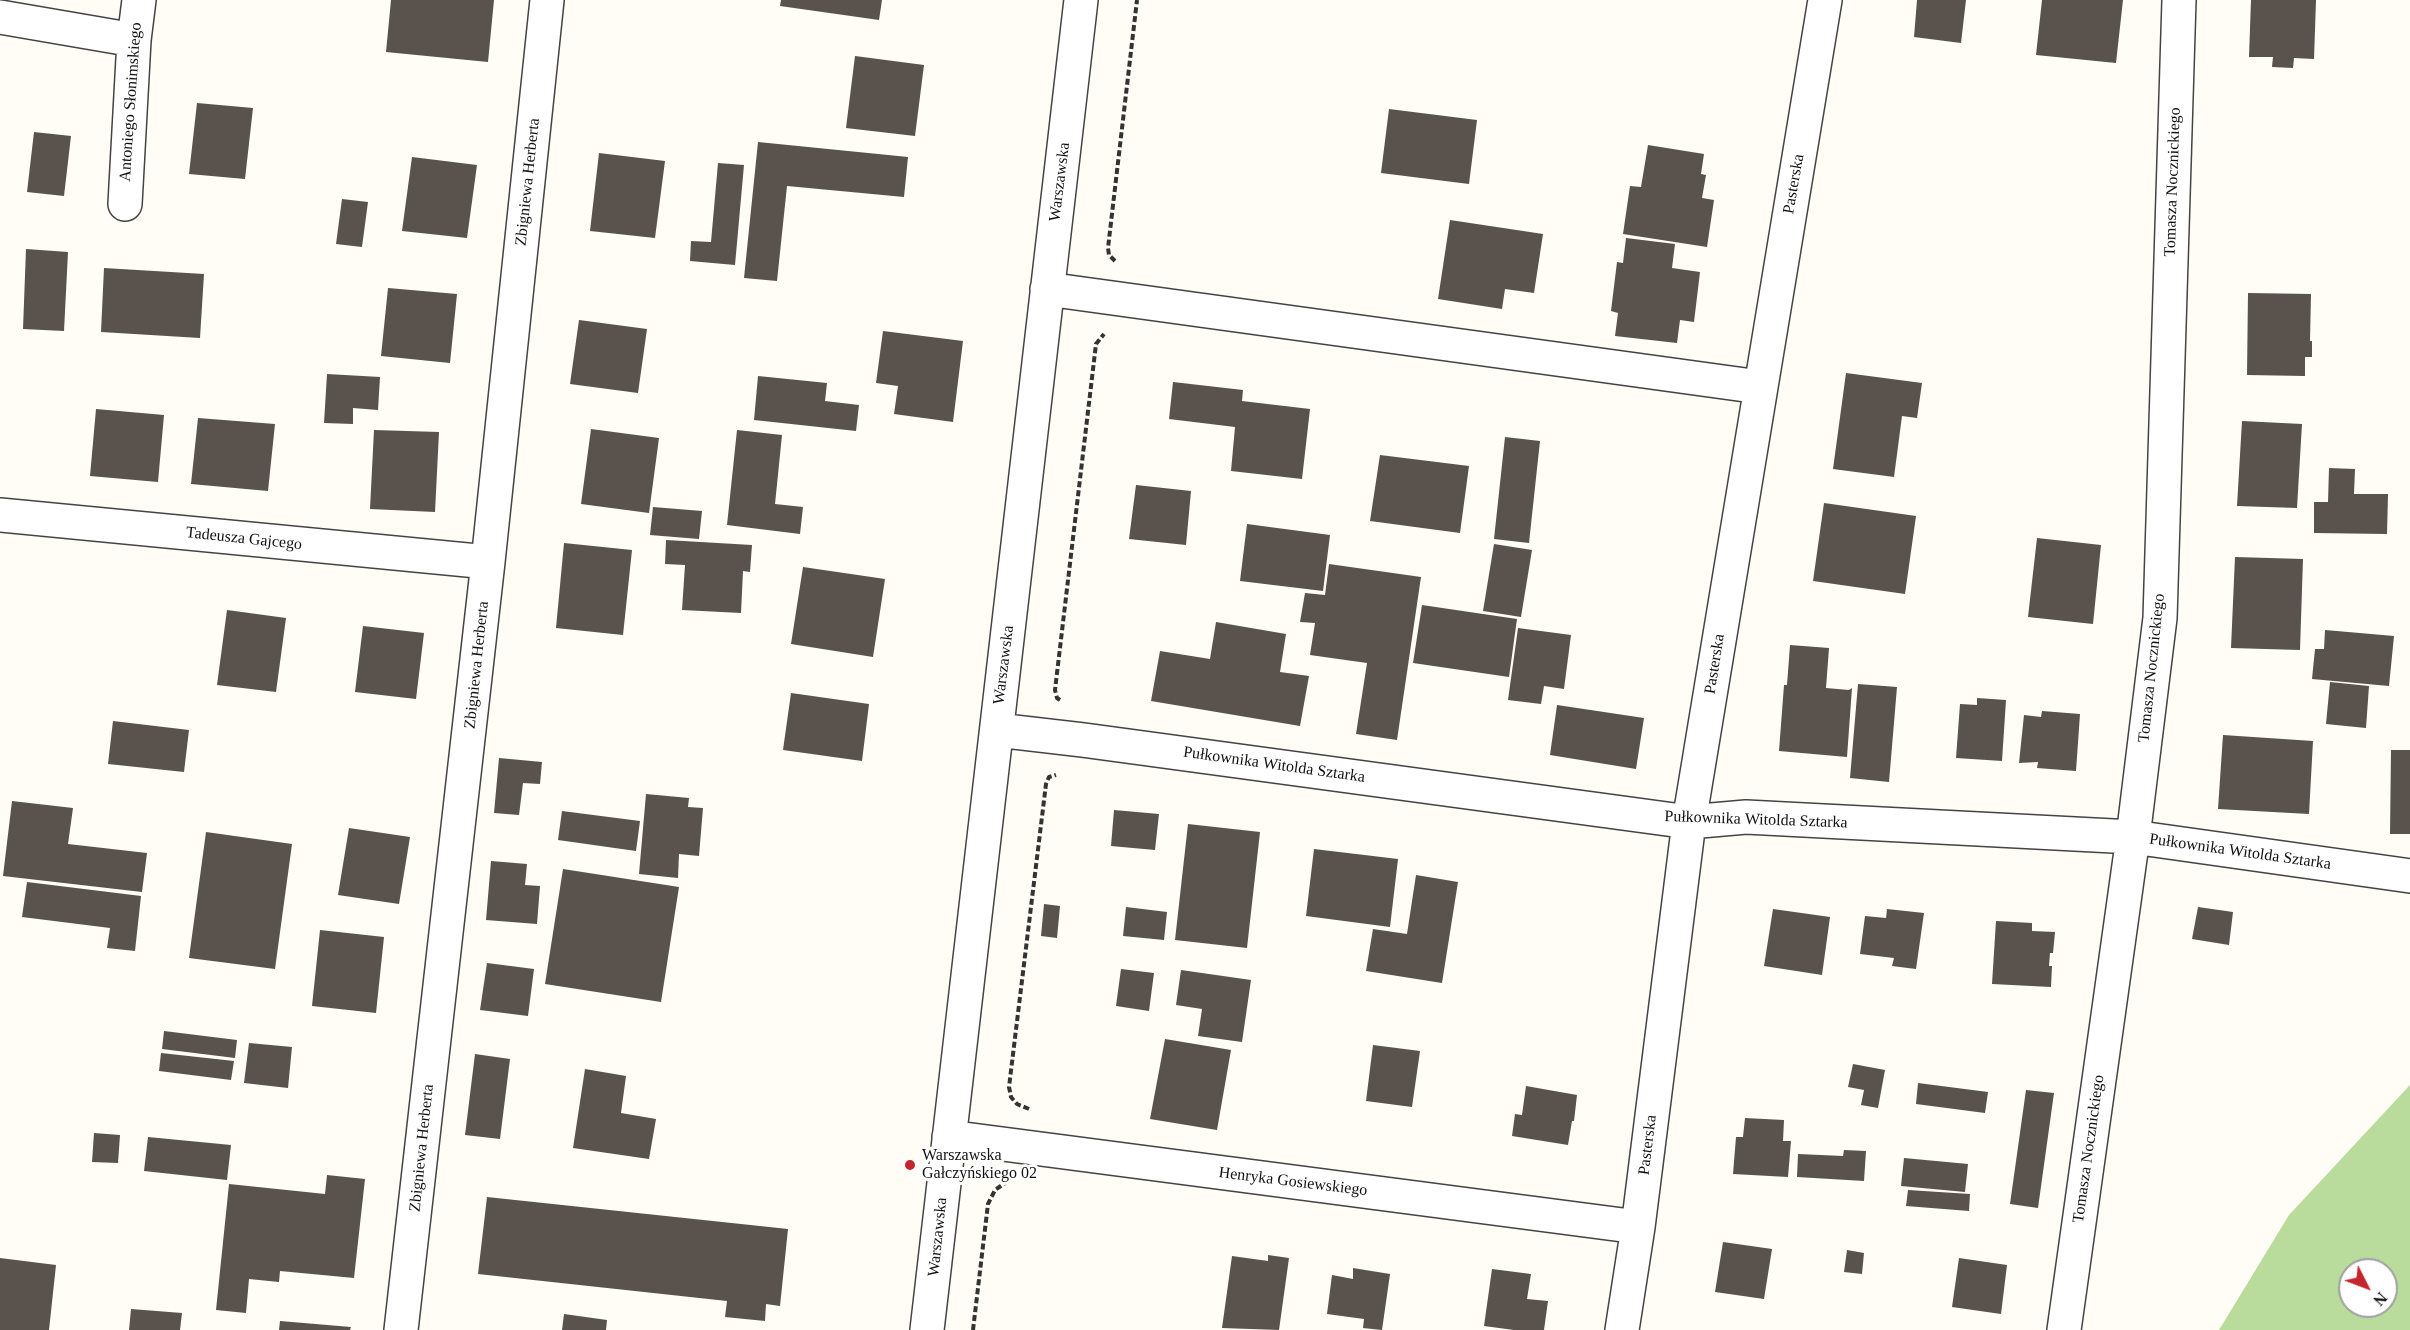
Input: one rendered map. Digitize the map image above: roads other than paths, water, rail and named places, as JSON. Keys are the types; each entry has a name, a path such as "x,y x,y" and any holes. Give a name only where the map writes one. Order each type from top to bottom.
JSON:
{"street":[{"name":"Antoniego Słonimskiego","path":"125,204 134,40 139,0"},
{"name":"Zbigniewa Herberta","path":"401,1330 488,562 547,0"},
{"name":"Warszawska","path":"927,1330 1081,0"},
{"name":"Pasterska","path":"1622,1330 1638,1227 1689,822 1825,0"},
{"name":"Tomasza Nocznickiego","path":"2064,1330 2133,837 2160,618 2179,0"},
{"path":"0,17 134,40"},
{"path":"1047,288 1760,387"},
{"name":"Tadeusza Gajcego","path":"0,515 488,562"},
{"name":"Pułkownika Witolda Sztarka","path":"997,730 1689,822 1746,817 2133,837 2410,876"},
{"name":"Henryka Gosiewskiego","path":"949,1137 1638,1227"}],"place":[{"name":"Warszawska Gałczyńskiego 02","path":"910,1165"}]}
